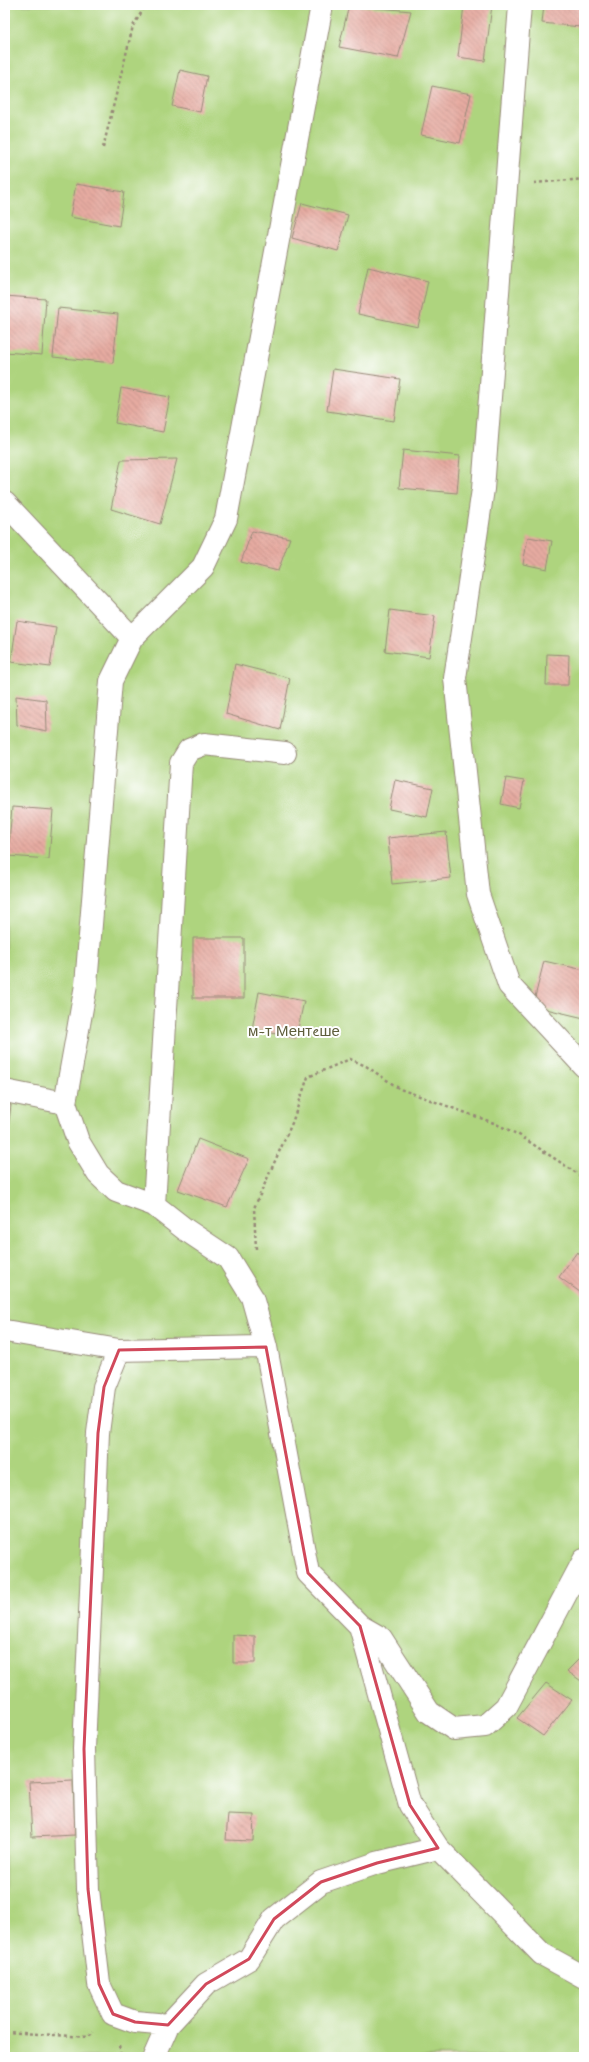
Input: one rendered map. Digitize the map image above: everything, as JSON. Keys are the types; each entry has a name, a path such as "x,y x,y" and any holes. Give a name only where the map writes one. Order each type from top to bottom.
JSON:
{"street":[{"path":"322,5 226,519 203,567 132,638 112,680 86,985 65,1103 78,1141 98,1174 116,1191 154,1205 186,1230 228,1258 252,1297 266,1347 308,1573 360,1626 381,1638 430,1712 454,1729 484,1726 506,1707 584,1560"},
{"path":"520,5 483,489 455,678 478,894 509,985 584,1066"},
{"path":"5,503 132,638"},
{"path":"154,1205 181,763 190,750 196,746 204,744 285,753"},
{"path":"5,1091 65,1103"},
{"path":"5,1331 119,1350 266,1347"},
{"path":"119,1350 104,1388 98,1433 84,1749 88,1889 99,1984 113,2014 135,2022 168,2025"},
{"path":"360,1626 410,1805 438,1848 542,1954 584,1977"},
{"path":"154,2057 168,2025 206,1984 249,1959 274,1919 321,1882 377,1863 438,1848"}],"path":[{"path":"103,148 133,26 146,5"},
{"path":"506,184 584,179"},
{"path":"256,1253 254,1208 292,1123 308,1077 350,1059 366,1066 400,1089 494,1123 518,1135 584,1178"},
{"path":"5,2032 88,2037 113,2014"}],"highlighted area":[{"path":"266,1347 308,1573 360,1626 410,1805 438,1848 377,1863 321,1882 274,1919 249,1959 206,1984 168,2025 135,2022 113,2014 99,1984 88,1889 84,1749 98,1433 104,1387 119,1350"}],"green space":[{"name":"м-т Ментeше","path":"5,5 584,5 584,2057 5,2057"}],"building":[{"path":"349,5 411,11 398,58 339,47"},
{"path":"464,5 492,5 485,61 458,57"},
{"path":"544,5 583,5 580,27 542,23"},
{"path":"180,70 207,76 200,112 172,106"},
{"path":"432,86 471,94 460,143 421,135"},
{"path":"76,184 124,192 119,226 70,217"},
{"path":"302,203 348,215 338,251 292,238"},
{"path":"368,267 428,281 418,327 358,314"},
{"path":"5,296 46,299 42,355 5,352"},
{"path":"58,308 118,314 113,363 53,357"},
{"path":"333,369 400,379 394,421 327,411"},
{"path":"121,388 170,397 163,432 115,423"},
{"path":"403,450 460,456 457,493 399,488"},
{"path":"177,459 160,524 111,509 121,460"},
{"path":"252,531 290,538 278,571 241,562"},
{"path":"528,537 552,541 547,569 523,564"},
{"path":"390,610 435,616 429,657 385,651"},
{"path":"17,621 56,627 50,667 11,662"},
{"path":"547,654 569,655 568,685 546,685"},
{"path":"235,664 290,678 280,730 226,714"},
{"path":"16,696 46,700 47,731 17,725"},
{"path":"506,778 524,781 519,808 501,804"},
{"path":"395,780 433,788 427,817 389,809"},
{"path":"12,807 53,810 49,859 8,856"},
{"path":"446,832 451,878 392,884 388,838"},
{"path":"193,938 244,938 244,998 193,998"},
{"path":"544,961 584,970 584,1018 546,1009 535,997"},
{"path":"259,992 304,1001 296,1038 252,1029"},
{"path":"5,1104 11,1105 6,1145 5,1145"},
{"path":"198,1139 249,1159 227,1207 178,1190"},
{"path":"577,1252 584,1257 584,1295 559,1277"},
{"path":"233,1635 255,1636 255,1663 233,1663"},
{"path":"584,1654 584,1683 567,1671"},
{"path":"546,1683 572,1700 543,1736 517,1718"},
{"path":"73,1780 75,1835 32,1837 29,1782"},
{"path":"228,1814 254,1815 253,1841 226,1840"}]}
